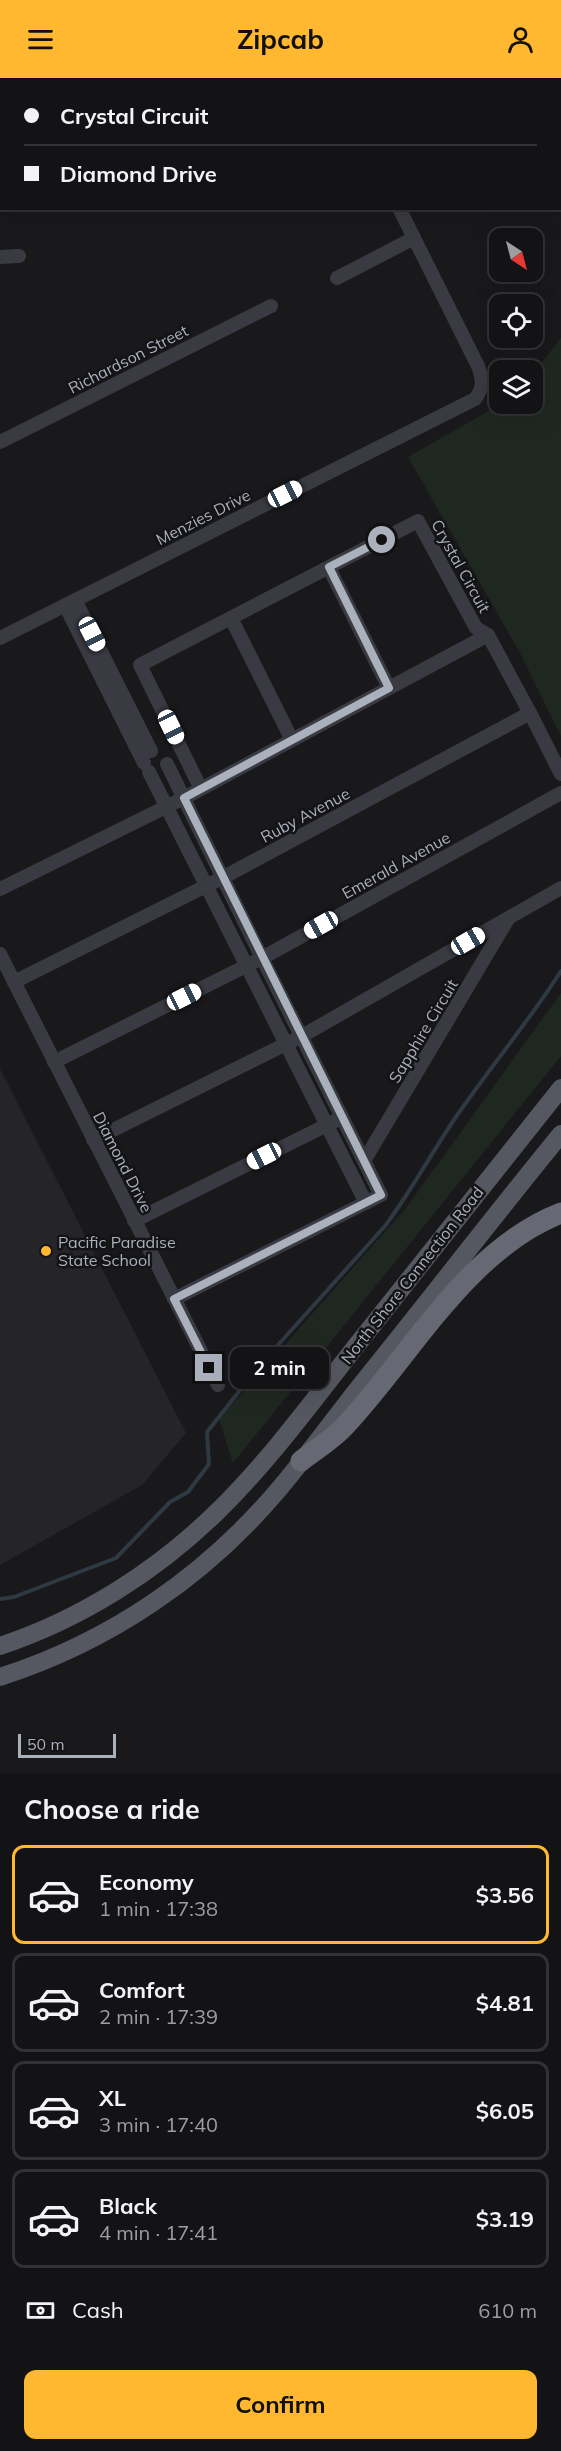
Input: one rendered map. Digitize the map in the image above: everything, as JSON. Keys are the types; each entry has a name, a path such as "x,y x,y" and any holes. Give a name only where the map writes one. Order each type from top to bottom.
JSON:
{"highway":[{"path":"301,1461 343,1428 478,1269 514,1239 561,1213"}],"main road":[{"name":"North Shore Connection Road","path":"0,1646 42,1630 116,1591 187,1540 219,1510 281,1441 561,1088"},
{"name":"North Shore Connection Road","path":"0,1677 53,1658 94,1638 165,1595 191,1576 234,1538 301,1461 561,1134"}],"street":[{"path":"337,278 414,238 400,210"},
{"name":"Menzies Drive","path":"0,638 475,399 482,389 483,380 478,366 414,238"},
{"path":"0,257 19,256"},
{"name":"Richardson Street","path":"0,442 271,306"},
{"name":"Crystal Circuit","path":"201,789 140,665 418,521 476,628 488,635"},
{"path":"329,567 389,688"},
{"path":"70,603 148,762 167,806 366,1203"},
{"path":"231,618 292,740"},
{"path":"488,635 561,774"},
{"name":"Crystal Circuit","path":"0,889 184,798 488,635"},
{"name":"Ruby Avenue","path":"14,982 222,878 530,713"},
{"path":"148,762 156,750 163,753 261,958 381,1195 174,1299"},
{"path":"148,762 161,773 167,764"},
{"name":"Emerald Avenue","path":"54,1062 248,965 561,793"},
{"name":"Sapphire Circuit","path":"93,1140 302,1036 561,888"},
{"name":"Sapphire Circuit","path":"364,1161 510,917"},
{"name":"Diamond Drive","path":"0,954 218,1385"},
{"path":"134,1221 342,1118"}],"shaded area":[{"path":"561,338 561,736 520,653 408,457 489,411 489,414 543,414 543,361"},
{"path":"561,993 561,1056 233,1463 219,1419 406,1208"},
{"name":"Pacific Paradise State School","path":"0,1069 186,1433 142,1485 0,1565"}],"waterway":[{"path":"0,1599 14,1597 116,1558 170,1502 188,1492 209,1464 207,1432 260,1365 385,1226 458,1114 561,971"}],"place":[{"name":"Pacific Paradise State School","path":"46,1251"}],"route":[{"path":"209,1368 174,1299 381,1195 261,958 184,798 389,688 329,567 382,540"}]}
